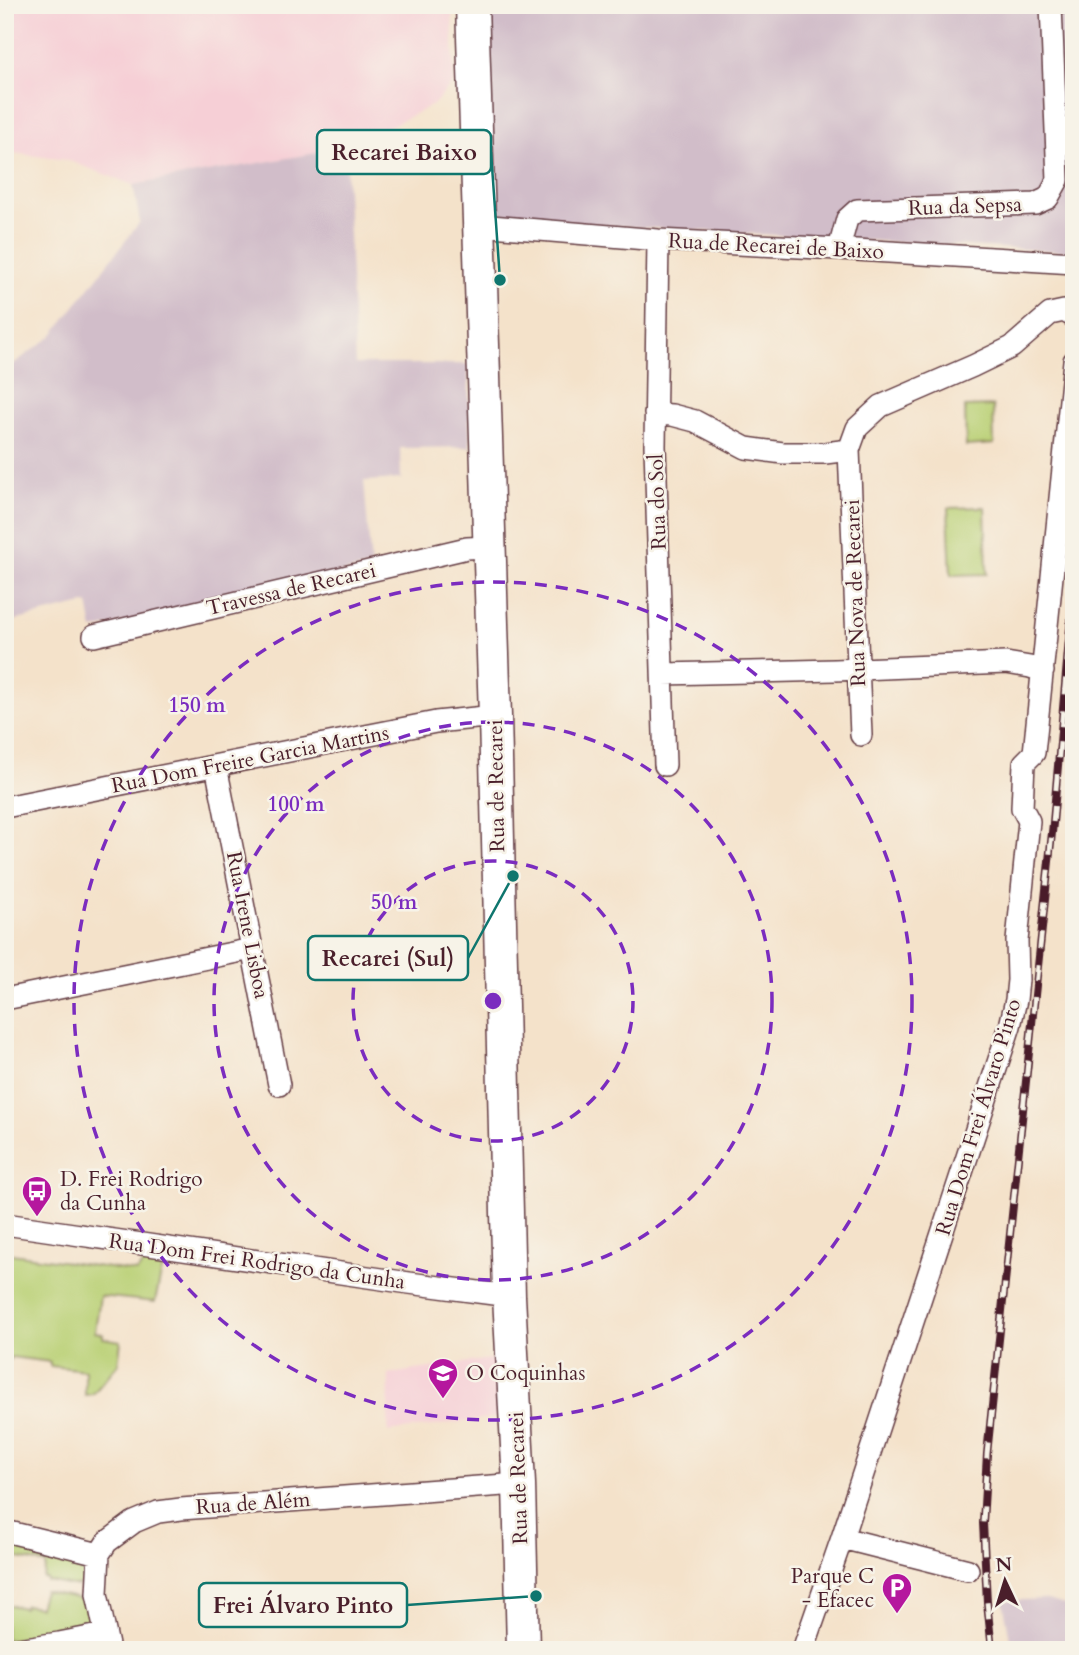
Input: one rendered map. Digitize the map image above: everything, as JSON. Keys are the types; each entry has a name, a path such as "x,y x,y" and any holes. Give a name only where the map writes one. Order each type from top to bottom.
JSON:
{"main road":[{"name":"Rua de Recarei","path":"472,5 495,716 509,1296 519,1484 523,1650"}],"street":[{"name":"Rua da Sepsa","path":"839,249 847,219 857,210 1035,204 1048,198 1058,180 1051,5"},
{"name":"Rua de Recarei de Baixo","path":"479,225 658,240 1074,263"},
{"name":"Rua do Sol","path":"658,240 655,414 666,765"},
{"path":"655,414 695,421 746,448 783,453 849,450 857,428 881,405 1012,347 1049,314 1064,311 1074,317"},
{"name":"Rua Dom Frei Álvaro Pinto","path":"803,1650 973,1142 1016,1000 1017,941 1029,821 1022,808 1024,763 1034,753 1074,362"},
{"name":"Rua Nova de Recarei","path":"849,450 862,735"},
{"name":"Travessa de Recarei","path":"94,636 467,548 488,547"},
{"path":"663,674 1006,663 1043,671"},
{"name":"Rua Dom Freire Garcia Martins","path":"5,807 436,722 495,716"},
{"name":"Rua Irene Lisboa","path":"216,766 279,1085"},
{"path":"5,999 252,949"},
{"name":"Rua Dom Frei Rodrigo da Cunha","path":"5,1224 509,1296"},
{"name":"Rua de Além","path":"99,1554 107,1542 134,1522 158,1512 519,1484"},
{"path":"5,1531 99,1554 97,1594 107,1642 59,1643 11,1650"},
{"path":"842,1538 968,1570"}],"shaded area":[{"path":"5,5 452,5 454,82 433,105 345,148 133,185 67,160 5,152"},
{"path":"487,5 1074,5 1074,252 494,219"},
{"path":"345,148 355,364 468,364 470,447 400,448 401,479 364,481 371,566 93,630 88,603 5,623 5,370 52,336 140,222 133,185"},
{"name":"O Coquinhas","path":"497,1358 498,1417 388,1432 389,1374"},
{"path":"1043,1599 1074,1607 1074,1650 1012,1650 1003,1601"}],"green space":[{"path":"993,406 994,444 966,446 965,407"},
{"path":"985,507 987,574 951,575 948,508"},
{"path":"5,1253 137,1272 149,1255 162,1261 155,1302 100,1296 95,1332 103,1334 103,1338 121,1341 118,1364 93,1394 85,1395 85,1370 50,1366 50,1362 11,1357 9,1360 5,1359"},
{"path":"5,1542 45,1552 75,1564 81,1569 86,1585 72,1586 47,1581 43,1578 46,1564 5,1555"},
{"path":"44,1591 86,1600 88,1616 85,1627 82,1630 5,1640 5,1604 24,1608 25,1605 39,1607"}],"railway":[{"path":"992,1650 983,1523 987,1454 1053,823 1074,582"}],"place":[{"name":"Recarei Baixo","path":"500,280"},
{"name":"Recarei (Sul)","path":"513,876"},
{"name":"D. Frei Rodrigo da Cunha","path":"37,1218"},
{"name":"O Coquinhas","path":"443,1400"},
{"name":"Frei Álvaro Pinto","path":"536,1596"},
{"name":"Parque C - Efacec","path":"897,1615"}]}
